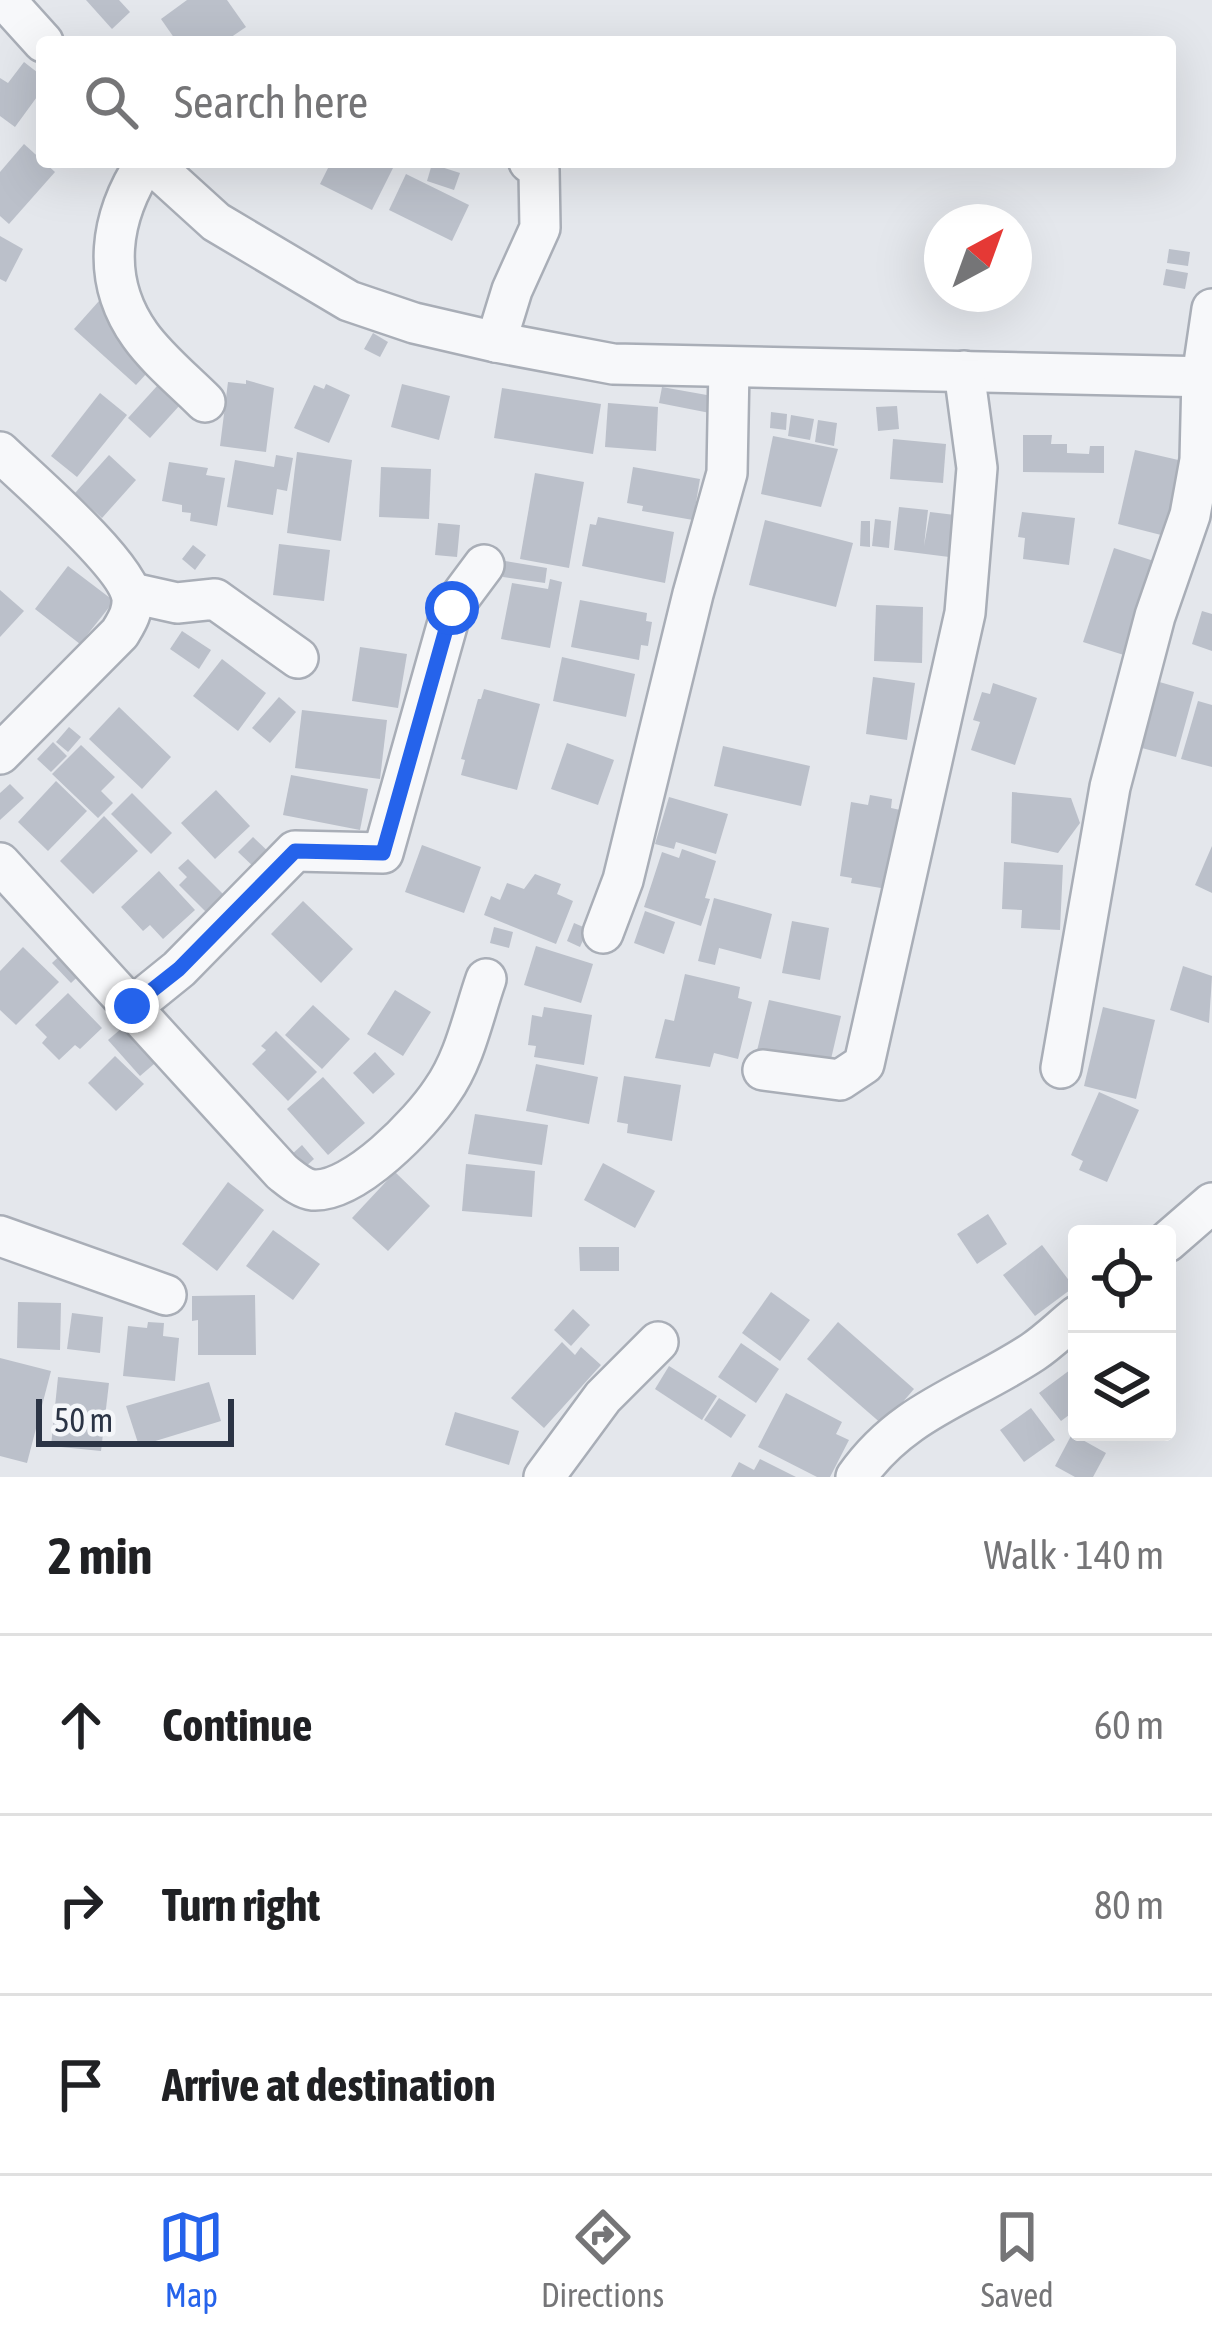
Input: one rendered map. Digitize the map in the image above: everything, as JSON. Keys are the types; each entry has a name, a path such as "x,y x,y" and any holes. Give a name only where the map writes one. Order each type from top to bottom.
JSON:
{"street":[{"path":"5,0 38,36"},
{"path":"144,168 127,191 114,230 115,283 140,334 205,402"},
{"path":"155,168 216,222 350,301 496,342 613,364 1207,377"},
{"path":"496,342 512,290 540,228 536,168"},
{"path":"1060,1068 1110,787 1155,616 1190,515 1200,460 1212,309"},
{"path":"603,934 623,880 727,473 729,367"},
{"path":"763,1070 840,1080 864,1064 965,613 977,468 964,371"},
{"path":"0,452 108,558 131,593 131,614 120,633 0,754"},
{"path":"132,1006 179,969 295,851 383,853 452,608 484,565"},
{"path":"131,593 177,603 215,599 298,658"},
{"path":"0,862 282,1172 308,1190 332,1189 389,1150 442,1091 460,1058 486,979"},
{"path":"1176,1234 1212,1203"},
{"path":"0,1235 166,1294"},
{"path":"856,1477 876,1448 921,1413 1034,1352 1068,1324"},
{"path":"544,1477 603,1397 658,1342"}],"building":[{"path":"86,0 119,0 130,12 112,29"},
{"path":"187,0 227,0 246,27 233,36 173,36 161,19"},
{"path":"24,62 36,71 36,98 15,127 0,116 0,78 8,83"},
{"path":"24,144 36,155 36,168 55,172 9,224 0,216 0,172"},
{"path":"328,168 393,168 372,210 320,184"},
{"path":"431,168 460,173 454,190 427,181"},
{"path":"406,174 469,205 452,241 389,210"},
{"path":"0,236 23,249 6,282 0,279"},
{"path":"1169,249 1190,252 1188,266 1167,263"},
{"path":"1166,269 1188,273 1185,289 1163,285"},
{"path":"99,301 159,360 136,385 74,329"},
{"path":"373,333 388,342 380,357 364,349"},
{"path":"168,374 190,394 150,438 128,418"},
{"path":"246,380 274,388 266,452 220,446 228,382 246,384"},
{"path":"326,384 350,395 329,443 294,428 314,385 324,389"},
{"path":"402,384 450,396 439,440 391,427"},
{"path":"662,387 718,397 715,414 659,403"},
{"path":"502,388 601,404 593,454 494,438"},
{"path":"100,393 127,415 77,477 51,456"},
{"path":"608,403 658,407 656,451 605,447"},
{"path":"897,406 899,429 878,431 876,407"},
{"path":"771,412 787,414 786,430 770,428"},
{"path":"791,415 814,419 810,440 788,436"},
{"path":"818,420 837,423 834,446 815,442"},
{"path":"1023,435 1052,435 1051,444 1067,444 1067,453 1089,454 1090,446 1104,446 1104,473 1023,472"},
{"path":"773,436 838,449 821,507 761,494"},
{"path":"893,439 946,444 943,483 890,479"},
{"path":"1135,450 1187,462 1165,536 1118,524"},
{"path":"297,452 352,460 341,541 287,533"},
{"path":"109,455 136,480 102,518 75,493"},
{"path":"276,455 293,458 287,491 277,489 273,515 227,507 235,460 274,467"},
{"path":"169,462 208,468 206,475 225,478 217,526 190,521 191,513 182,512 182,505 162,501"},
{"path":"381,467 431,469 429,519 379,517"},
{"path":"633,467 700,479 693,520 642,511 643,506 627,503"},
{"path":"535,473 584,482 569,568 520,559"},
{"path":"899,507 928,510 924,546 930,512 955,515 965,559 894,550"},
{"path":"1022,512 1075,518 1069,565 1023,559 1025,538 1018,537"},
{"path":"598,517 674,532 665,583 582,566 590,524 596,525"},
{"path":"875,519 891,521 889,548 872,546"},
{"path":"765,520 853,543 836,607 749,585"},
{"path":"861,521 870,521 870,547 860,546"},
{"path":"438,523 460,525 457,557 435,555"},
{"path":"279,544 330,550 324,601 273,595"},
{"path":"193,545 206,555 195,570 182,559"},
{"path":"1114,548 1160,563 1130,657 1083,642"},
{"path":"505,561 547,568 545,583 503,577"},
{"path":"68,566 114,601 80,644 35,609"},
{"path":"550,579 562,582 550,648 501,639 512,583 548,589"},
{"path":"0,590 24,611 0,637"},
{"path":"580,600 647,613 646,621 652,622 648,646 641,645 639,660 571,647"},
{"path":"876,605 923,607 922,663 874,661"},
{"path":"1202,611 1212,614 1212,651 1192,644"},
{"path":"182,631 211,650 199,669 170,649"},
{"path":"360,647 407,654 398,708 352,701"},
{"path":"562,657 635,674 626,717 553,701"},
{"path":"222,659 266,693 238,731 193,696"},
{"path":"873,677 915,683 907,740 866,734"},
{"path":"1156,681 1194,692 1176,757 1138,747"},
{"path":"993,683 1037,698 1015,765 971,750 980,722 973,720 982,692 990,694"},
{"path":"484,689 540,704 517,790 461,775 465,760 461,759"},
{"path":"279,697 296,712 270,743 252,728"},
{"path":"1198,701 1212,705 1212,767 1181,759"},
{"path":"119,707 171,757 142,789 89,739"},
{"path":"302,710 387,720 380,779 295,768"},
{"path":"69,727 81,737 68,752 56,742"},
{"path":"53,742 67,756 51,772 37,759"},
{"path":"567,743 614,760 598,805 551,789"},
{"path":"81,745 115,777 101,791 113,803 98,818 52,774"},
{"path":"723,746 810,766 801,806 714,786"},
{"path":"291,775 368,789 360,830 283,815"},
{"path":"56,781 87,811 48,851 18,822"},
{"path":"10,784 24,798 0,820 0,793"},
{"path":"216,790 250,826 215,859 181,823"},
{"path":"1012,792 1071,798 1080,823 1058,853 1011,843"},
{"path":"132,793 172,833 151,854 111,814"},
{"path":"870,795 892,799 891,808 905,811 893,890 851,883 852,878 840,876 851,802 868,805"},
{"path":"669,797 728,814 716,854 676,842 674,849 655,844"},
{"path":"104,816 138,851 93,894 60,861"},
{"path":"253,837 272,855 257,870 238,852"},
{"path":"422,845 481,867 464,913 405,892"},
{"path":"1212,846 1212,893 1195,885"},
{"path":"682,849 716,861 701,926 644,907 662,852 679,858"},
{"path":"188,859 228,899 210,916 179,885 187,877 178,868"},
{"path":"1004,862 1063,865 1060,930 1021,928 1022,910 1002,909"},
{"path":"159,871 195,910 163,939 150,925 143,931 121,907"},
{"path":"535,874 561,884 557,894 573,901 556,944 484,915 491,896 500,900 507,883 524,889"},
{"path":"714,898 772,914 761,959 719,948 715,965 698,961"},
{"path":"303,901 353,949 321,983 271,934"},
{"path":"645,911 675,922 664,954 634,943"},
{"path":"792,921 829,928 820,980 782,973"},
{"path":"574,923 588,929 580,947 567,941"},
{"path":"494,927 513,932 509,948 490,943"},
{"path":"71,945 90,965 71,983 52,963"},
{"path":"536,946 593,964 581,1003 524,985"},
{"path":"23,947 59,982 16,1025 0,1010 0,971"},
{"path":"1183,966 1212,976 1209,1023 1170,1010"},
{"path":"685,974 740,987 738,998 752,1002 738,1059 714,1053 710,1067 655,1058 665,1019 674,1021"},
{"path":"395,990 431,1012 403,1056 367,1034"},
{"path":"68,993 102,1028 80,1049 75,1045 59,1060 42,1043 47,1037 35,1025"},
{"path":"769,1000 841,1016 828,1072 756,1055"},
{"path":"313,1005 350,1039 322,1069 285,1035"},
{"path":"544,1007 592,1015 584,1065 534,1057 536,1046 528,1045 532,1015 542,1017"},
{"path":"1103,1007 1155,1020 1136,1099 1084,1086"},
{"path":"129,1022 161,1058 140,1076 108,1040"},
{"path":"276,1031 317,1072 288,1101 252,1064"},
{"path":"375,1052 395,1074 373,1094 353,1073"},
{"path":"115,1056 144,1084 116,1111 88,1083"},
{"path":"536,1064 598,1077 589,1124 526,1111"},
{"path":"624,1076 681,1085 672,1141 627,1133 628,1124 617,1122"},
{"path":"323,1077 365,1123 328,1155 287,1109"},
{"path":"1099,1092 1139,1110 1107,1182 1079,1170 1083,1161 1071,1155"},
{"path":"475,1114 548,1125 542,1165 468,1154"},
{"path":"302,1145 314,1159 303,1169 291,1155"},
{"path":"603,1163 655,1191 635,1228 584,1200"},
{"path":"466,1164 535,1171 532,1217 462,1211"},
{"path":"395,1172 430,1206 388,1251 352,1218"},
{"path":"228,1182 264,1210 217,1271 182,1244"},
{"path":"988,1214 1007,1244 977,1264 957,1234"},
{"path":"273,1230 320,1264 293,1300 246,1266"},
{"path":"1042,1245 1068,1279 1068,1291 1035,1316 1003,1275"},
{"path":"579,1247 619,1247 619,1271 580,1271"},
{"path":"771,1292 810,1320 780,1361 742,1333"},
{"path":"255,1295 256,1355 198,1355 192,1296"},
{"path":"18,1302 61,1303 60,1350 17,1348"},
{"path":"573,1309 590,1325 571,1346 554,1330"},
{"path":"72,1313 103,1317 100,1353 67,1349"},
{"path":"148,1322 164,1323 163,1336 179,1338 175,1381 123,1376 128,1326 147,1328"},
{"path":"838,1322 914,1389 883,1425 807,1359"},
{"path":"562,1342 575,1355 581,1347 601,1365 544,1428 511,1398"},
{"path":"741,1343 779,1369 756,1403 718,1377"},
{"path":"0,1358 51,1371 27,1463 0,1456"},
{"path":"669,1366 717,1396 702,1420 655,1389"},
{"path":"1068,1371 1068,1416 1061,1421 1039,1393"},
{"path":"58,1377 109,1383 101,1451 51,1446"},
{"path":"209,1382 221,1421 139,1446 126,1406"},
{"path":"786,1393 842,1422 836,1434 849,1440 830,1477 817,1477 758,1447"},
{"path":"719,1398 746,1415 731,1438 704,1420"},
{"path":"1031,1408 1055,1440 1024,1462 1000,1430"},
{"path":"455,1412 519,1431 509,1465 445,1445"},
{"path":"1068,1441 1085,1441 1106,1453 1093,1477 1075,1477 1055,1466"},
{"path":"760,1459 796,1477 731,1477 739,1462 754,1470"}],"route":[{"path":"132,1006 179,969 295,851 383,853 452,608"}]}
